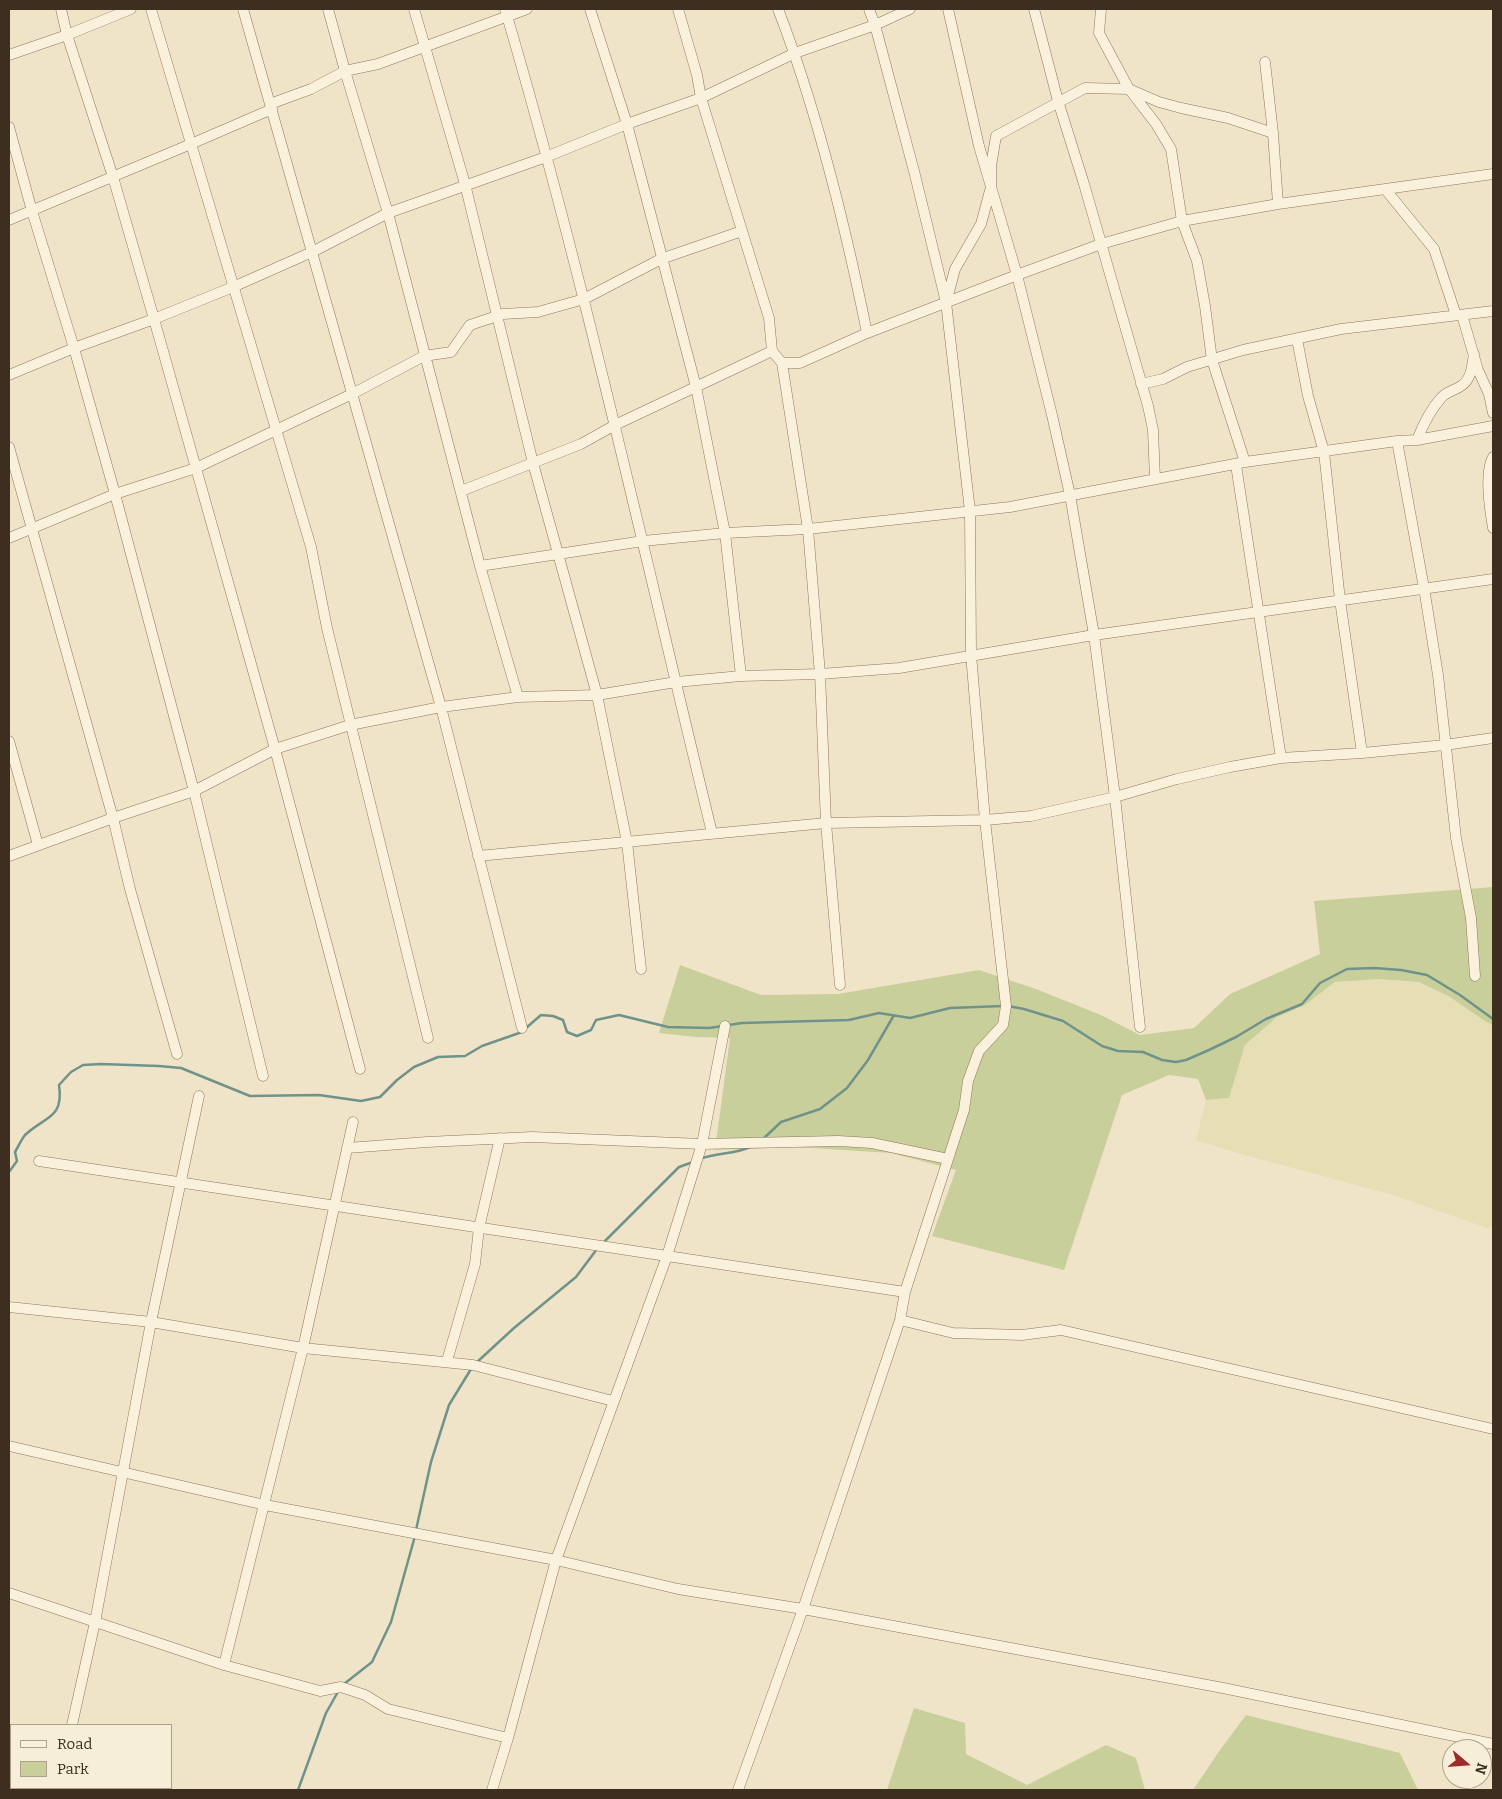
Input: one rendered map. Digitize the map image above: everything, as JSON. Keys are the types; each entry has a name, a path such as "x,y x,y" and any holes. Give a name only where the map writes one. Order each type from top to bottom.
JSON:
{"street":[{"path":"61,9 67,35 114,177 275,749 360,1069"},
{"path":"9,55 67,35 131,9"},
{"path":"151,9 310,547 350,725 428,1038"},
{"path":"243,9 442,707 522,1028"},
{"path":"328,9 388,213 480,566 518,697"},
{"path":"414,9 465,184 533,463 598,695 627,842 641,969"},
{"path":"9,220 191,144 311,89 345,71 378,64 426,47 506,12 526,9"},
{"path":"590,9 627,124 696,387 725,533 741,676"},
{"path":"678,9 697,75 701,98 768,318 772,351 782,363 808,529 820,674 826,823 840,984"},
{"path":"778,9 795,53 837,194 868,334"},
{"path":"738,1790 802,1609 900,1320 905,1292 964,1110 968,1081 979,1051 1003,1025 1006,1006 984,820 971,654 970,511 946,302 914,171 869,9"},
{"path":"9,375 74,348 233,288 312,252 388,213 465,184 546,157 627,124 701,98 795,53 875,25 910,9"},
{"path":"948,9 979,146 1017,275 1070,495 1094,635 1115,798 1140,1027"},
{"path":"1034,9 1058,101 1148,406 1152,430 1155,479"},
{"path":"1101,9 1099,33 1129,89 1156,124 1171,148 1182,221 1197,262 1206,306 1212,360 1241,463 1258,612 1282,758"},
{"path":"506,12 584,299 712,833"},
{"path":"1265,62 1278,204"},
{"path":"946,302 955,269 981,224 991,188 991,166 996,136 1039,114 1058,101 1085,88 1129,89 1159,102 1228,118 1273,133"},
{"path":"9,127 115,494 194,791 263,1076"},
{"path":"782,363 800,363 946,302 1017,275 1101,244 1182,221 1278,204 1493,174"},
{"path":"1385,189 1434,248 1474,354 1478,370 1489,394 1493,413"},
{"path":"9,538 115,494 196,468 352,394 424,356 452,352 470,325 497,316 538,312 584,299 661,259 742,231"},
{"path":"1141,384 1164,379 1187,368 1243,350 1341,329 1493,311"},
{"path":"1297,339 1308,396 1324,452 1340,600 1362,753"},
{"path":"461,491 581,444 615,425 772,351"},
{"path":"1417,440 1429,414 1441,398 1448,391 1461,386 1467,381 1471,372 1474,354"},
{"path":"480,566 643,541 725,533 808,529 1010,507 1241,463 1397,441 1417,440 1493,426"},
{"path":"1397,441 1438,675 1456,838 1471,918 1475,976"},
{"path":"9,447 177,1054"},
{"path":"1493,457 1490,463 1489,479 1490,511 1493,528"},
{"path":"9,856 38,844 194,791 275,749 350,725 442,707 518,697 598,695 676,682 741,676 820,674 899,668 971,654 1094,635 1493,579"},
{"path":"478,856 826,823 984,820 1031,816 1115,798 1149,786 1177,779 1282,758 1362,753 1493,738"},
{"path":"9,742 38,844"},
{"path":"492,1790 556,1560 667,1256 702,1144 725,1026"},
{"path":"72,1724 95,1622 151,1322 200,1096"},
{"path":"224,1665 303,1348 353,1122"},
{"path":"347,1148 542,1137 702,1144 761,1142 872,1143 948,1159"},
{"path":"447,1361 474,1264 479,1228 500,1138"},
{"path":"39,1161 905,1292"},
{"path":"9,1310 151,1322 303,1348 474,1365 613,1401"},
{"path":"900,1320 953,1333 1022,1335 1061,1330 1493,1429"},
{"path":"9,1446 265,1505 415,1535 556,1560 678,1589 802,1609 1222,1688 1493,1744"},
{"path":"9,1593 224,1665 320,1691 341,1687 365,1695 388,1709 508,1738"}],"shaded area":[{"path":"1379,979 1419,982 1450,997 1493,1025 1493,1226 1487,1228 1393,1195 1196,1140 1206,1100 1229,1098 1245,1045 1277,1017 1305,1005 1335,982"}],"green space":[{"path":"1493,887 1493,1025 1450,997 1419,982 1379,979 1335,982 1305,1005 1277,1017 1245,1045 1229,1098 1206,1100 1198,1079 1169,1075 1122,1095 1064,1270 932,1236 956,1170 891,1153 795,1147 715,1150 730,1038 659,1033 680,965 761,995 838,994 979,970 1036,989 1101,1015 1140,1035 1194,1028 1230,994 1320,954 1314,901"},
{"path":"914,1708 965,1723 966,1754 1027,1785 1106,1745 1136,1758 1145,1790 887,1790"},
{"path":"1246,1715 1400,1753 1418,1790 1193,1790"}],"waterway":[{"path":"1008,1006 1063,1021 1102,1046 1118,1051 1143,1052 1162,1060 1176,1062 1186,1060 1209,1050 1266,1019 1302,1004 1320,983 1347,969 1401,970 1427,975 1460,995 1493,1019"},
{"path":"729,1025 849,1020 879,1013 910,1018 950,1008 1003,1006"},
{"path":"526,1028 541,1015 553,1016 563,1020 567,1032 577,1036 591,1030 596,1020 619,1015 668,1027 709,1028 723,1026"},
{"path":"763,1139 781,1122 820,1109 847,1088 868,1060 894,1015"},
{"path":"9,1172 17,1161 15,1152 25,1135 56,1111 60,1096 59,1085 71,1072 83,1065 101,1064 181,1068 250,1096 319,1095 361,1101 380,1097 414,1067 438,1057 465,1056 482,1046 522,1032"},
{"path":"700,1159 750,1147"},
{"path":"603,1243 679,1167 693,1162"},
{"path":"476,1363 514,1328 576,1277 597,1249"},
{"path":"416,1530 431,1462 449,1405 471,1369"},
{"path":"344,1684 372,1662 391,1622 415,1536"},
{"path":"298,1790 326,1713 339,1690"}]}
